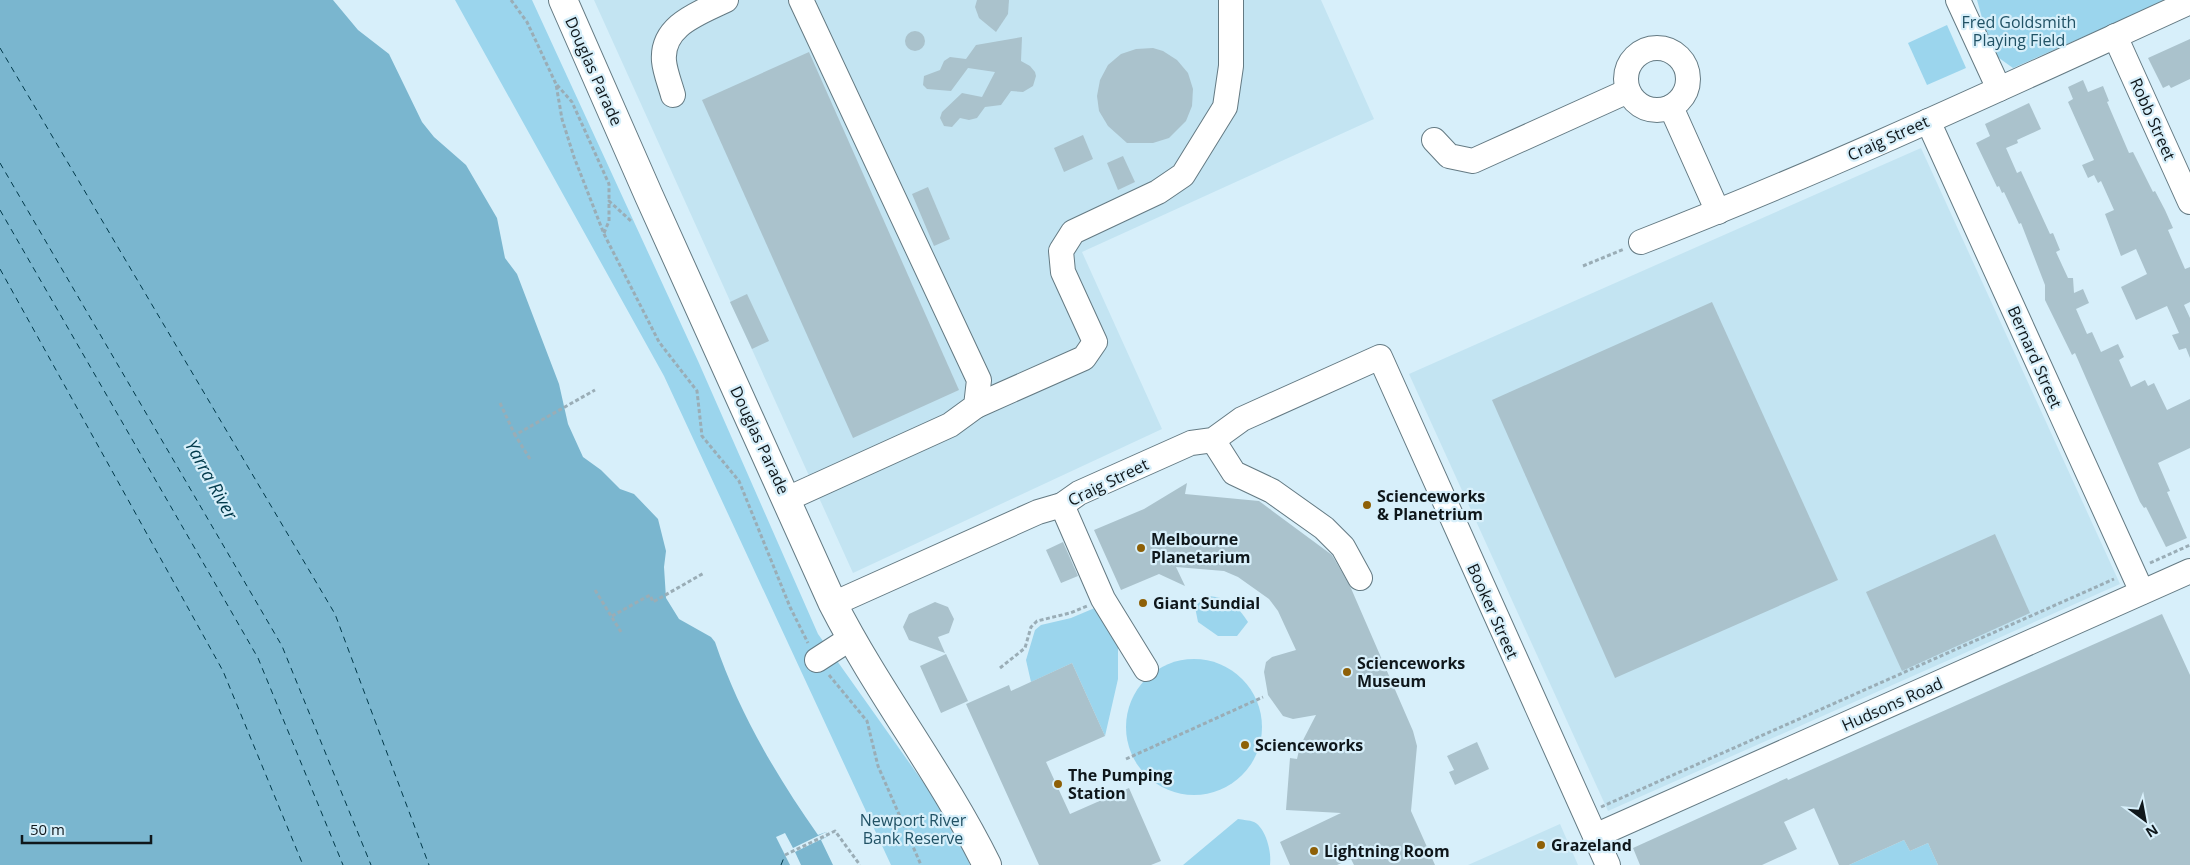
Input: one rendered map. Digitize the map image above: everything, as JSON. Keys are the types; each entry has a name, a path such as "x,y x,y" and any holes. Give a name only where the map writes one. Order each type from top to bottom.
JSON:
{"main road":[{"name":"Douglas Parade","path":"563,0 652,204 833,604 851,638 972,835 987,865"}],"street":[{"path":"673,95 664,60 669,36 684,20 726,0"},
{"path":"801,0 979,380 976,406"},
{"path":"787,499 950,425 976,406 1084,358 1095,342 1063,272 1061,251 1073,232 1158,192 1183,175 1225,107 1231,66 1231,0"},
{"path":"1958,0 1998,89"},
{"name":"Craig Street","path":"1641,242 1718,212 1928,121 2190,2"},
{"name":"Robb Street","path":"2115,36 2190,202"},
{"path":"1653,48 1668,50 1678,55 1684,62 1689,83 1680,101 1671,107 1651,110 1641,106 1628,91 1627,70 1639,53 1653,48"},
{"path":"1434,140 1449,156 1473,161 1628,91"},
{"path":"1671,107 1718,212"},
{"name":"Bernard Street","path":"1928,121 2142,592"},
{"name":"Craig Street","path":"833,604 1038,512 1062,505 1079,493 1191,443 1213,440 1242,418 1380,357"},
{"name":"Booker Street","path":"1380,357 1608,865"},
{"path":"1213,440 1234,473 1272,491 1324,528 1343,547 1360,578"},
{"path":"1062,505 1103,599 1146,669"},
{"name":"Hudsons Road","path":"1595,836 2190,571"},
{"path":"817,660 851,638"}],"path":[{"path":"511,0 527,22 556,84 562,120 574,157 604,234 659,342 694,387 698,397 702,436 739,481 790,607 817,660 867,721 878,766 921,865"},
{"path":"556,84 572,102 609,184 609,221 604,234"},
{"path":"609,201 631,221"},
{"path":"1583,266 1641,242"},
{"path":"515,435 595,390"},
{"path":"500,403 515,435 530,459"},
{"path":"1585,814 2190,545"},
{"path":"612,616 650,595 653,602 704,572"},
{"path":"595,590 622,632"},
{"path":"1000,668 1025,648 1031,627 1037,621 1070,613 1103,599"},
{"path":"1126,759 1263,697"},
{"path":"784,855 835,831 860,865"}],"shaded area":[{"path":"594,0 1321,0 1374,119 1082,252 1162,429 853,573"},
{"path":"1921,148 2120,584 1608,811 1409,374"},
{"name":"Grazeland","path":"1560,824 1578,865 1468,865"}],"green space":[{"name":"Newport River Bank Reserve","path":"455,0 532,0 698,361 818,634 957,830 970,865 891,865 664,376"},
{"name":"Fred Goldsmith Playing Field","path":"1977,0 2167,0 2013,68 1992,53"},
{"path":"1947,25 1966,68 1927,85 1908,43"},
{"path":"1205,596 1225,600 1235,606 1244,616 1248,622 1237,636 1218,636 1198,622 1195,607"},
{"path":"1097,607 1118,646 1118,679 1105,736 1072,663 1031,682 1026,660 1035,630 1041,625 1071,618"},
{"path":"1194,659 1220,664 1242,679 1257,701 1262,727 1257,753 1242,775 1220,790 1194,795 1168,790 1146,775 1131,753 1126,727 1131,701 1146,679 1168,664"},
{"path":"1238,819 1254,822 1262,830 1269,848 1270,865 1183,865"},
{"path":"1904,840 1910,851 1928,843 1938,865 1849,865"}],"water":[{"name":"Yarra River","path":"0,0 333,0 358,30 389,54 422,122 434,137 466,165 497,218 505,258 517,274 559,384 568,424 583,457 601,470 620,489 634,494 658,519 666,551 664,567 666,598 679,619 711,637 715,642 735,694 773,766 818,835 826,832 828,836 821,840 833,865 0,865"}],"pier":[{"path":"826,832 828,836 795,852 801,865 790,865 776,837 785,833 793,848"}],"building":[{"path":"977,0 1009,0 1008,14 996,32 979,18 975,7"},
{"path":"915,31 922,34 925,41 922,48 915,51 908,48 905,41 908,34"},
{"path":"1022,37 1021,61 1030,66 1035,72 1036,76 1033,86 1023,92 1011,91 1001,105 985,107 977,118 969,120 960,118 952,127 944,126 940,118 942,112 962,93 982,97 995,72 968,68 951,91 927,89 923,85 924,76 940,70 944,61 950,57 966,59 976,45"},
{"path":"2190,39 2190,79 2171,88 2169,85 2163,88 2148,58"},
{"path":"1153,48 1163,51 1177,60 1188,73 1193,89 1192,106 1186,121 1169,138 1153,143 1127,143 1108,126 1099,111 1097,96 1100,80 1108,65 1121,54 1136,49"},
{"path":"809,52 959,390 853,438 702,100"},
{"path":"2083,80 2088,92 2103,86 2109,101 2107,102 2129,153 2133,152 2153,192 2155,191 2165,210 2173,228 2168,230 2185,269 2190,267 2190,302 2184,305 2190,318 2190,358 2186,348 2179,350 2172,335 2179,333 2167,306 2136,320 2121,287 2147,274 2136,249 2121,256 2105,214 2114,210 2101,181 2098,183 2094,175 2088,178 2082,165 2094,160 2068,102 2073,99 2068,87"},
{"path":"2029,103 2041,129 2017,140 2018,143 2006,148 2017,173 2021,171 2050,234 2053,233 2060,250 2056,252 2068,278 2073,278 2074,293 2083,289 2089,303 2076,309 2087,334 2092,332 2101,352 2118,344 2124,357 2119,360 2131,387 2145,380 2148,386 2154,383 2167,410 2190,399 2190,448 2158,463 2170,491 2167,492 2187,538 2166,547 2146,507 2144,508 2140,502 2075,353 2072,355 2045,300 2045,285 2021,223 2019,224 2004,192 2002,193 1999,186 1997,187 1976,143 1990,136 1985,124"},
{"path":"1083,135 1093,159 1064,172 1054,148"},
{"path":"1123,156 1135,182 1118,190 1107,163"},
{"path":"928,187 950,239 934,246 912,194"},
{"path":"747,294 769,341 752,349 730,302"},
{"path":"1712,302 1838,580 1615,678 1492,400"},
{"name":"Scienceworks Museum","path":"1187,483 1185,494 1259,501 1332,555 1350,586 1413,731 1417,746 1411,811 1435,865 1354,865 1351,859 1337,865 1290,865 1280,842 1341,813 1286,810 1290,758 1297,759 1300,746 1316,715 1293,719 1283,716 1268,695 1264,672 1266,662 1272,657 1296,650 1278,611 1269,599 1238,577 1224,571 1176,567 1185,586 1159,574 1121,590 1094,530 1144,509"},
{"path":"1995,534 2030,613 1902,671 1866,592"},
{"path":"1063,542 1078,576 1061,583 1046,550"},
{"path":"935,602 948,607 954,619 949,633 938,637 945,653 909,640 903,627 909,614"},
{"path":"2162,614 2190,675 2190,865 1938,865 1928,843 1910,851 1904,840 1849,865 1839,865 1814,808 1784,822 1797,849 1762,865 1640,865 1633,848 1787,778 1788,780"},
{"path":"946,654 968,701 941,713 920,666"},
{"path":"1072,663 1105,736 1046,762 1070,814 1129,788 1161,861 1151,865 1039,865 966,704 1009,685 1011,691"},
{"path":"1477,742 1489,769 1455,785 1449,772 1454,770 1447,756"}],"ferry route":[{"path":"0,48 335,614 429,865"},
{"path":"0,163 282,646 371,865"},
{"path":"0,210 258,658 343,865"},
{"path":"0,269 223,671 303,865"},
{"path":"781,865 785,855"}],"place":[{"name":"Scienceworks & Planetrium","path":"1367,505"},
{"name":"Melbourne Planetarium","path":"1141,548"},
{"name":"Giant Sundial","path":"1143,603"},
{"name":"Scienceworks Museum","path":"1347,672"},
{"name":"Scienceworks","path":"1245,745"},
{"name":"The Pumping Station","path":"1058,784"},
{"name":"Grazeland","path":"1541,845"},
{"name":"Lightning Room","path":"1314,851"}]}
